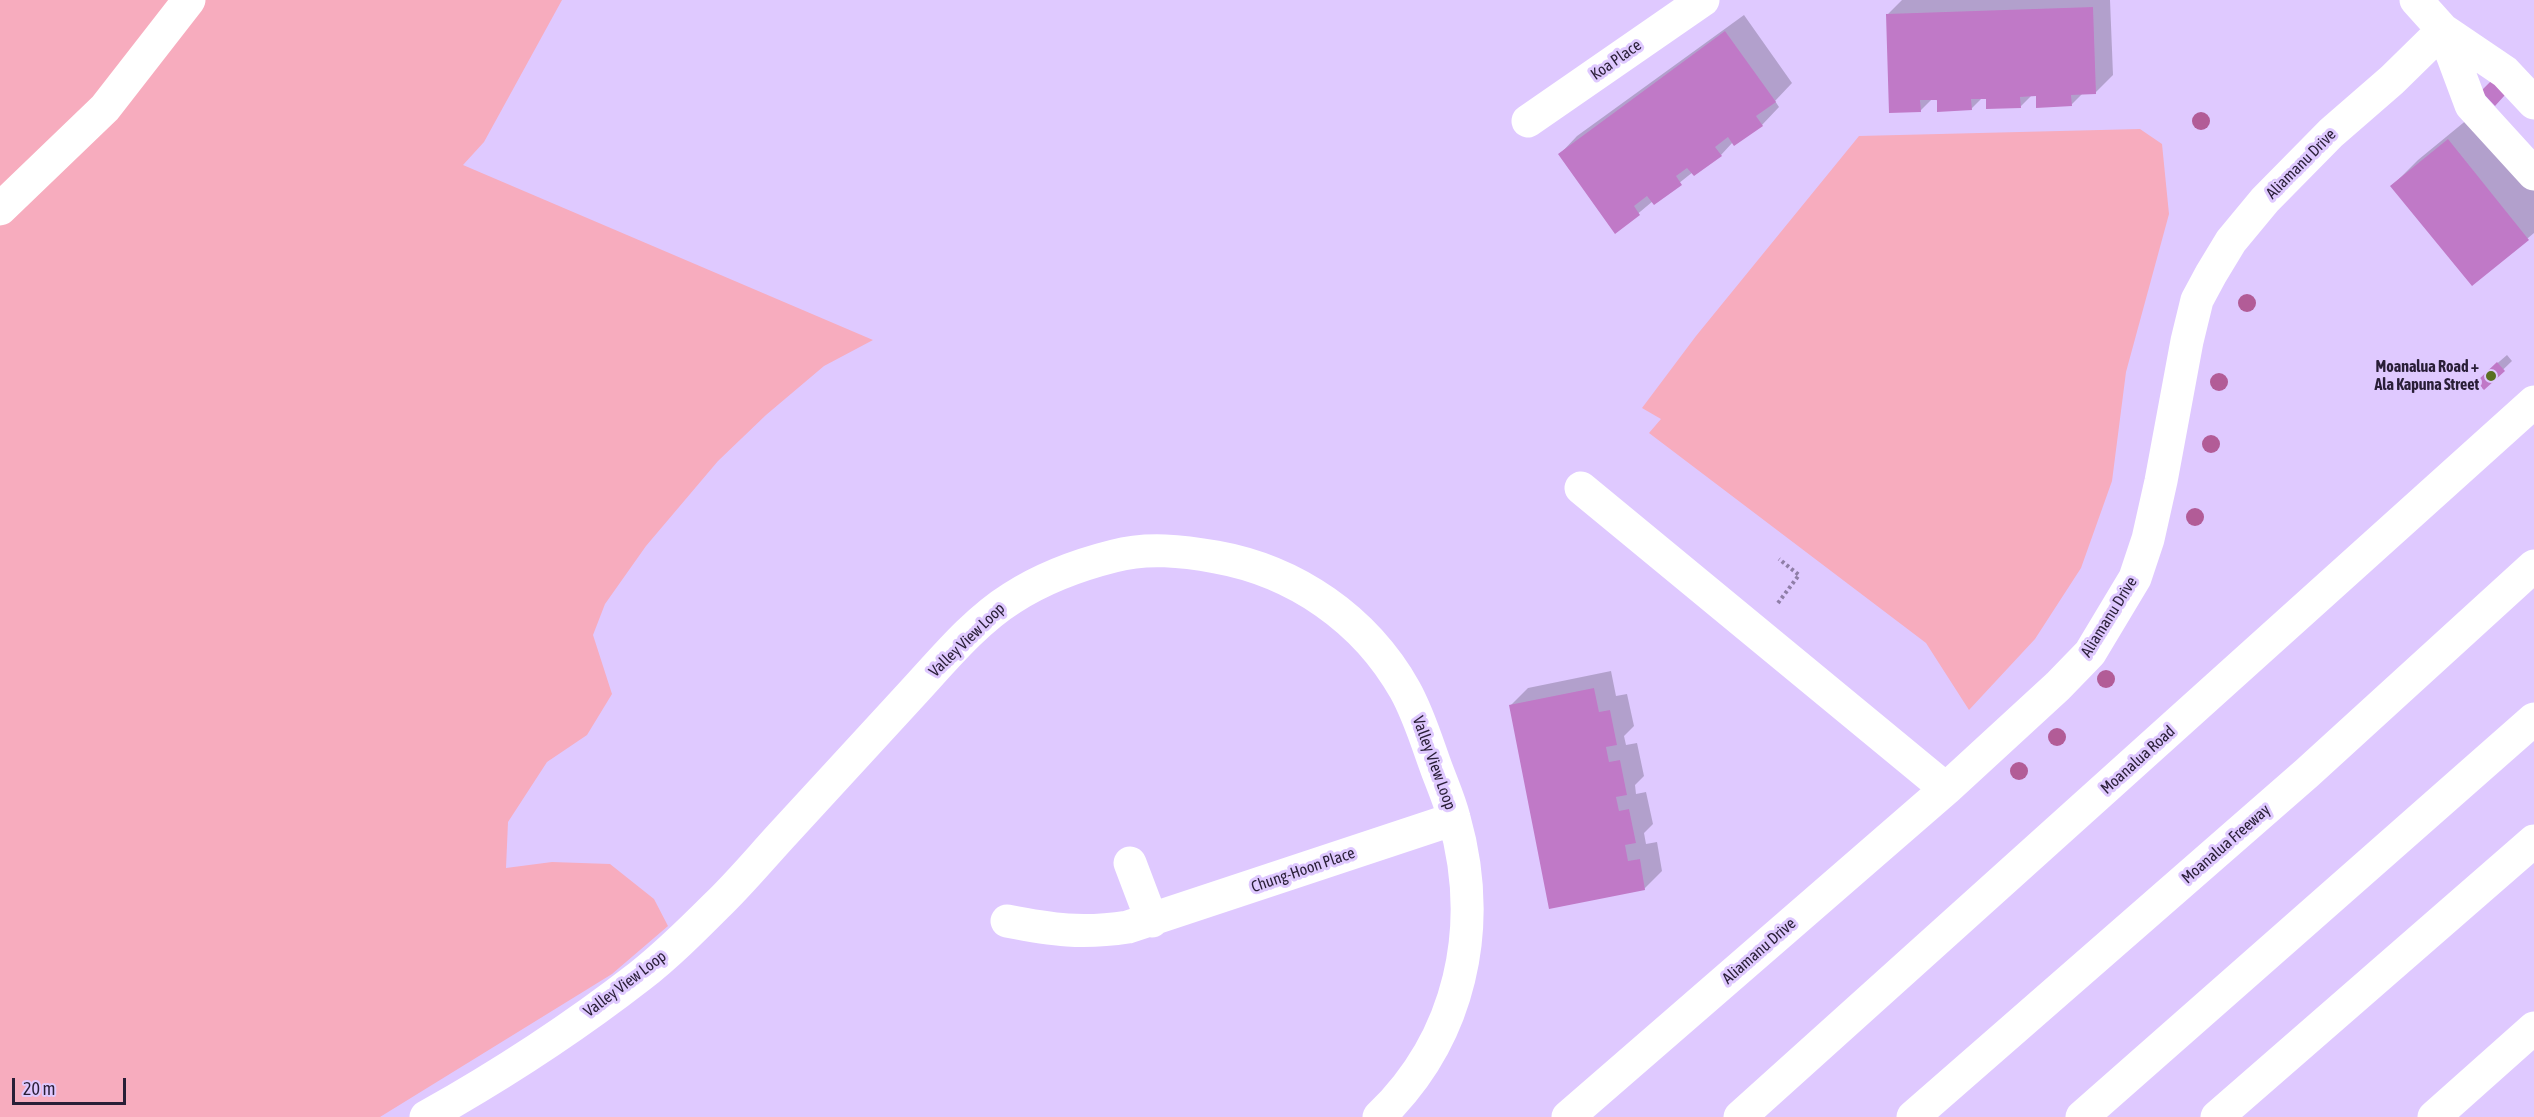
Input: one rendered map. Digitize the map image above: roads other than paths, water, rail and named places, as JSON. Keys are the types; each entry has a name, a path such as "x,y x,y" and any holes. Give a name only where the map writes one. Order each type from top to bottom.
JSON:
{"main road":[{"path":"0,209 105,108 189,0"},
{"name":"Koa Place","path":"1528,121 1703,0"},
{"path":"2416,0 2443,30 2505,72 2534,103"},
{"path":"2443,30 2471,105 2534,174"},
{"name":"Aliamanu Drive","path":"1568,1117 1946,789 2058,686 2090,653 2135,578 2148,539 2162,481 2181,370 2197,300 2231,241 2265,200 2331,133 2392,80 2443,30"},
{"name":"Moanalua Road","path":"1740,1117 2534,402"},
{"path":"1581,488 1946,789"},
{"name":"Valley View Loop","path":"426,1117 494,1079 642,975 720,902 931,673 1008,600 1042,580 1119,554 1160,550 1241,561 1283,577 1318,596 1358,629 1403,687 1420,723 1455,819 1465,878 1467,914 1465,949 1449,1015 1430,1052 1408,1084 1378,1117"},
{"name":"Moanalua Freeway","path":"1913,1117 2307,773 2534,566"},
{"path":"2082,1117 2534,719"},
{"name":"Chung-Hoon Place","path":"1007,921 1058,931 1081,932 1128,927 1152,921 1455,819"},
{"path":"2217,1117 2534,841"},
{"path":"1130,863 1152,921"},
{"path":"2434,1117 2534,1028"}],"place":[{"name":"Moanalua Road + Ala Kapuna Street","path":"2491,376"}]}
